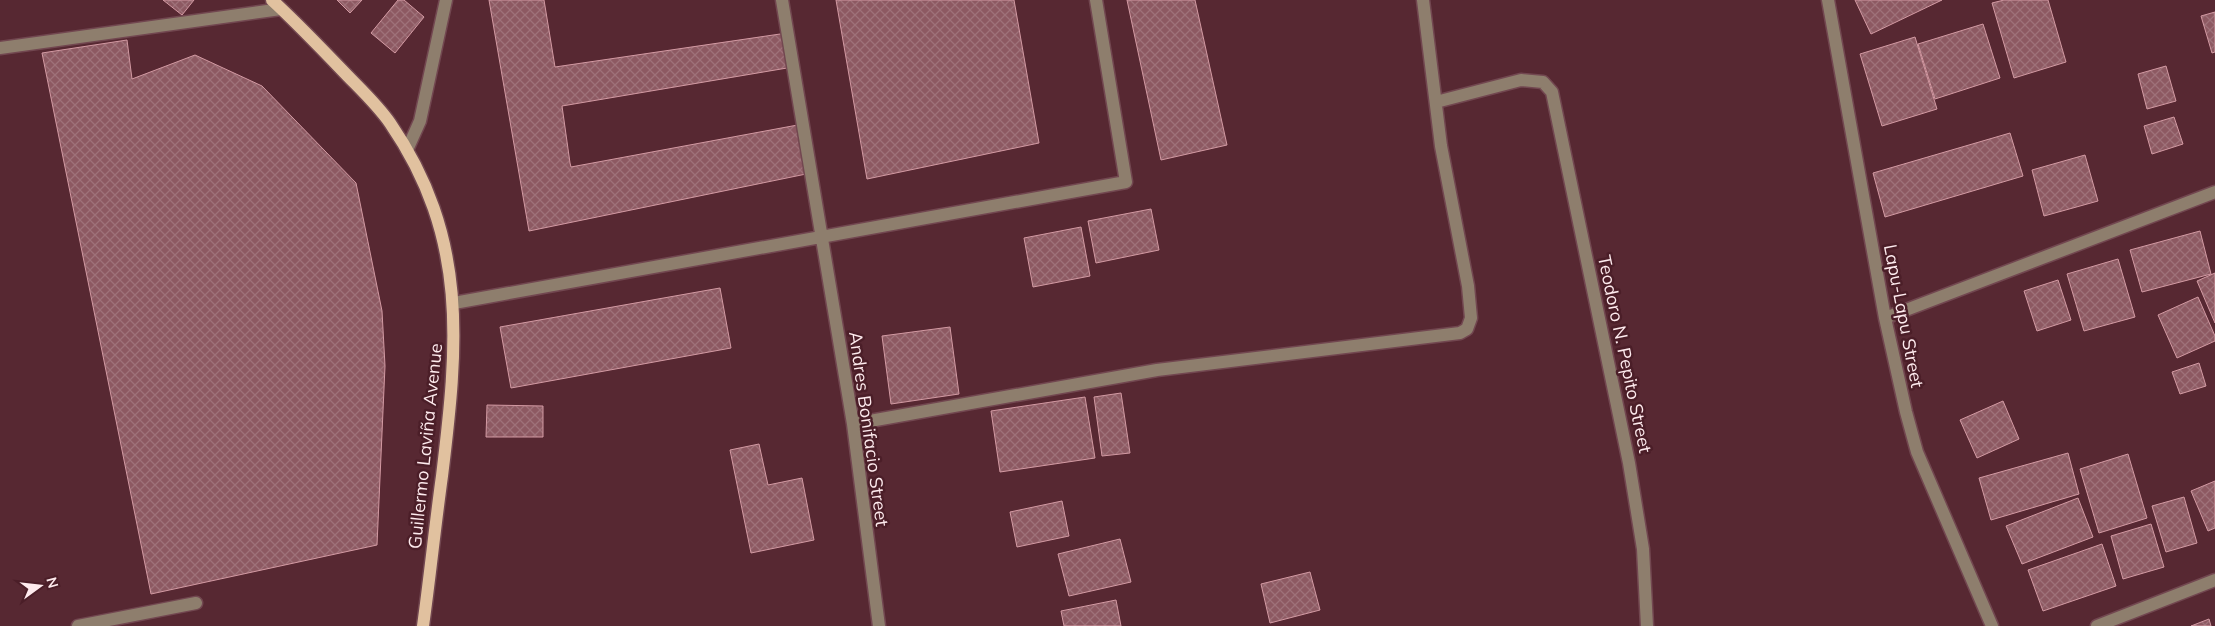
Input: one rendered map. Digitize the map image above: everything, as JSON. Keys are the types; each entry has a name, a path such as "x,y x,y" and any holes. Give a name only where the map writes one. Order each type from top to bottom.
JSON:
{"main road":[{"name":"Guillermo Laviña Avenue","path":"277,4 371,100 389,121 407,150 436,214 448,261 454,303 451,402 424,626"}],"street":[{"path":"407,150 420,120 446,0"},
{"name":"Andres Bonifacio Street","path":"782,0 853,424 878,626"},
{"path":"454,303 1126,182 1096,0"},
{"path":"853,424 1156,370 1460,333 1467,329 1471,318 1468,286 1441,146 1423,0"},
{"name":"Lapu-Lapu Street","path":"1828,0 1885,318 1906,412 1917,452 1992,626"},
{"path":"0,48 277,4"},
{"name":"Teodoro N. Pepito Street","path":"1436,102 1521,80 1543,82 1552,92 1629,463 1642,549 1647,626"},
{"path":"1885,318 2215,192"},
{"path":"2097,626 2215,580"},
{"path":"78,626 196,603"}],"building":[{"path":"163,0 194,0 182,15"},
{"path":"337,0 362,0 350,13"},
{"path":"398,0 404,0 424,17 395,53 371,33"},
{"path":"489,0 544,0 555,67 787,33 793,67 562,106 570,163 571,167 803,124 811,173 529,231"},
{"path":"836,0 1014,0 1039,143 867,179"},
{"path":"1127,0 1195,0 1227,145 1161,160"},
{"path":"1855,0 1942,0 1871,34"},
{"path":"2004,0 2048,0 2066,62 2014,78 1992,3"},
{"path":"2215,12 2215,52 2212,53 2201,16"},
{"path":"1983,24 2000,78 1935,99 1918,44"},
{"path":"1915,37 1937,109 1882,126 1860,54"},
{"path":"127,40 132,79 195,55 262,86 356,183 382,311 385,366 377,545 151,594 42,53"},
{"path":"2166,66 2176,101 2147,109 2138,74"},
{"path":"2174,117 2183,144 2152,154 2144,126"},
{"path":"2010,133 2023,176 1885,217 1873,173"},
{"path":"2085,155 2098,201 2044,216 2032,170"},
{"path":"1151,209 1159,250 1096,263 1088,221"},
{"path":"1081,227 1090,276 1033,287 1024,238"},
{"path":"2200,231 2211,274 2142,292 2130,250"},
{"path":"2118,259 2135,317 2084,331 2067,274"},
{"path":"2215,273 2215,323 2197,281"},
{"path":"2058,280 2071,320 2037,331 2024,291"},
{"path":"720,288 731,348 511,388 500,327"},
{"path":"2198,297 2215,336 2215,341 2177,358 2158,315"},
{"path":"950,327 959,394 891,404 882,336"},
{"path":"2199,363 2206,386 2180,394 2172,372"},
{"path":"1121,393 1130,453 1102,456 1094,397"},
{"path":"1085,397 1095,458 1000,472 991,411"},
{"path":"2003,401 2019,439 1977,458 1960,420"},
{"path":"487,405 543,406 543,437 486,437"},
{"path":"759,444 768,485 802,478 814,540 751,553 730,450"},
{"path":"2068,453 2079,494 1991,520 1979,478"},
{"path":"2128,454 2147,518 2099,533 2080,469"},
{"path":"2215,481 2215,528 2208,531 2191,491"},
{"path":"2184,497 2197,543 2166,552 2152,506"},
{"path":"2078,498 2093,537 2022,564 2006,526"},
{"path":"1062,501 1069,536 1017,547 1010,512"},
{"path":"2151,524 2164,567 2123,579 2111,536"},
{"path":"1120,539 1131,582 1069,596 1058,554"},
{"path":"2102,544 2116,586 2043,611 2028,570"},
{"path":"1310,572 1320,610 1270,623 1261,584"},
{"path":"1116,600 1121,626 1064,626 1061,611"},
{"path":"2209,619 2211,626 2191,626"}]}
